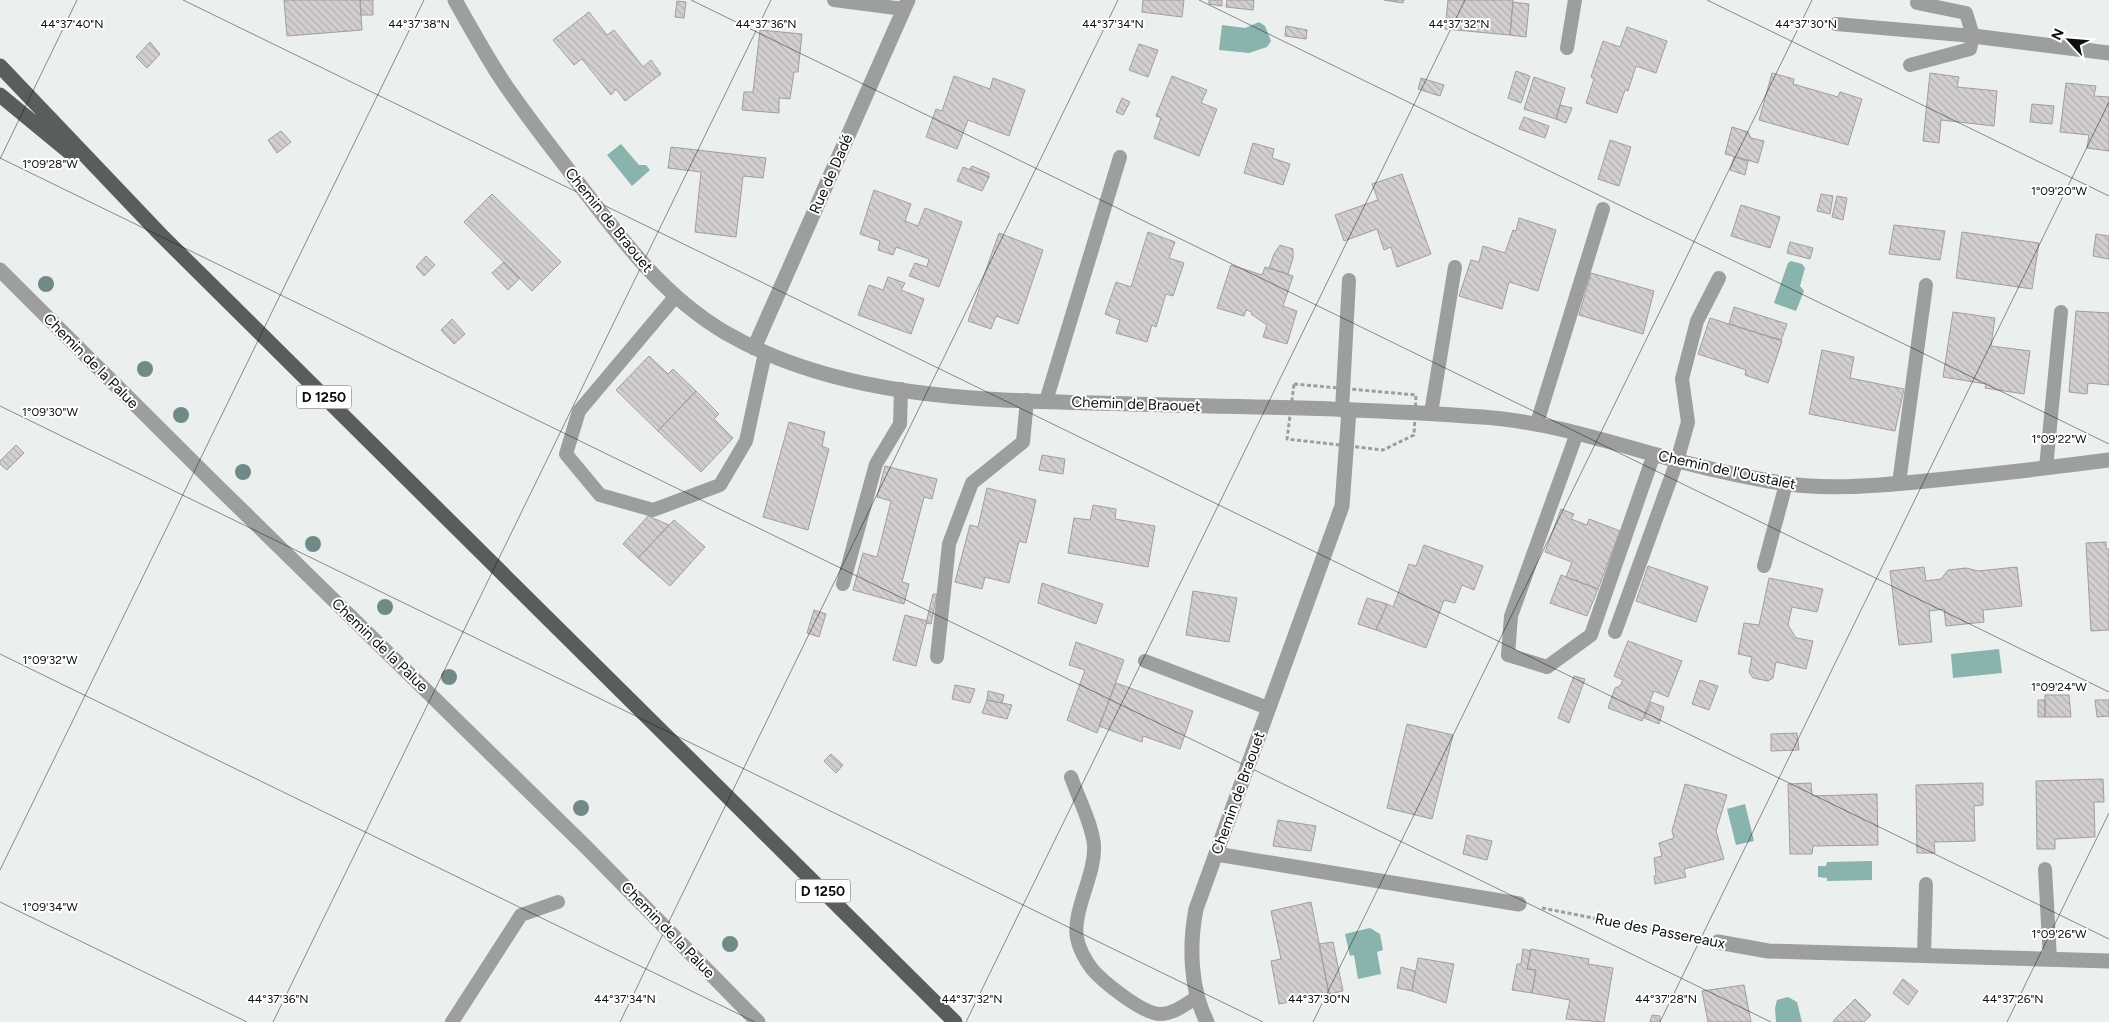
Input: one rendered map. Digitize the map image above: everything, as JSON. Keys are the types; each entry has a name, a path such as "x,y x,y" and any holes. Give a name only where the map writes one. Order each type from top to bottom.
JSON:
{"main road":[{"name":"D 1250","path":"0,66 125,199 955,1022"},
{"name":"D 1250","path":"0,95 125,199"}],"street":[{"name":"Chemin de Braouet","path":"455,0 503,82 642,265 675,298 703,319 759,350 830,375 901,389 952,395 1046,401 1345,410 1342,506 1196,910 1192,930 1197,997 1207,1022"},
{"name":"Rue de Dadé","path":"759,350 906,4"},
{"path":"1973,36 2109,53"},
{"name":"Chemin de la Palue","path":"0,270 213,482 586,847 758,1022"},
{"name":"Chemin de l'Oustalet","path":"1345,410 1431,413 1537,423 1576,432 1677,461 1786,484 1824,487 1900,484 2109,460"},
{"path":"1216,854 1519,904"},
{"name":"Rue des Passereaux","path":"1718,942 1768,951 2109,961"}],"lane":[{"path":"834,0 906,4"},
{"path":"1568,48 1575,0"},
{"path":"1910,65 1970,49 1973,36 1966,13 1917,3"},
{"path":"1836,24 1973,36"},
{"path":"1046,401 1120,157"},
{"path":"1537,423 1603,209"},
{"path":"1431,413 1455,267"},
{"path":"1615,632 1677,461 1688,422 1682,378 1697,321 1719,278"},
{"path":"1345,410 1349,280"},
{"path":"1900,484 1926,285"},
{"path":"675,298 579,411 566,454 600,495 654,510 720,485 746,441 759,350"},
{"path":"2046,468 2061,312"},
{"path":"843,584 876,464 900,424 901,389"},
{"path":"937,657 949,544 972,483 1023,442 1028,400"},
{"path":"1576,432 1511,616 1508,655 1547,667 1591,635 1654,454"},
{"path":"1764,566 1786,484"},
{"path":"1144,662 1268,708"},
{"path":"1071,777 1094,846 1077,926 1077,939 1092,969 1135,1005 1148,1012 1160,1014 1173,1012 1197,997"},
{"path":"2045,869 2050,959"},
{"path":"1924,955 1926,884"},
{"path":"452,1022 521,915 558,902"}],"path":[{"name":"Rue des Passereaux","path":"1519,904 1718,942"}],"water":[{"path":"1259,22 1265,26 1271,41 1267,47 1249,53 1219,50 1222,25 1245,28"},
{"path":"621,144 639,165 646,165 650,170 632,186 607,155"},
{"path":"1791,261 1802,264 1805,268 1800,286 1804,291 1796,311 1774,303 1788,263"},
{"path":"1999,649 2002,673 1953,678 1951,654"},
{"path":"1745,804 1754,841 1736,845 1727,809"},
{"path":"1872,861 1872,880 1827,881 1827,878 1818,877 1818,866 1826,866 1827,862"},
{"path":"1370,928 1380,934 1383,950 1377,952 1381,974 1358,979 1354,955 1350,956 1345,934"},
{"path":"1788,997 1797,1002 1802,1022 1776,1022 1775,1008 1777,1000"}],"building":[{"path":"284,0 360,0 362,30 287,36"},
{"path":"360,0 373,0 373,15 361,15"},
{"path":"1143,0 1184,0 1182,17 1142,12"},
{"path":"1209,0 1222,0 1222,6 1209,4"},
{"path":"1227,0 1254,0 1253,10 1226,7"},
{"path":"1384,0 1404,0 1403,3"},
{"path":"1448,0 1513,0 1510,35 1445,29"},
{"path":"677,1 686,2 684,18 675,17"},
{"path":"1513,2 1529,4 1526,37 1510,35"},
{"path":"589,12 607,35 614,30 643,67 651,60 661,74 625,101 616,89 611,95 582,59 574,65 553,40"},
{"path":"1286,26 1307,30 1306,39 1285,36"},
{"path":"1627,27 1667,41 1656,73 1636,66 1628,91 1625,90 1617,113 1586,103 1594,79 1591,77 1603,41 1620,47"},
{"path":"760,30 802,34 798,72 794,72 790,99 779,98 779,113 742,110 744,92 753,92"},
{"path":"150,42 160,54 147,68 136,57"},
{"path":"1139,44 1158,50 1148,77 1129,70"},
{"path":"1516,71 1530,76 1521,103 1508,98"},
{"path":"1772,73 1794,79 1793,84 1838,97 1840,92 1862,99 1848,145 1759,120"},
{"path":"1930,73 1959,77 1957,87 1997,91 1994,126 1941,120 1939,143 1923,141"},
{"path":"954,76 990,89 993,78 1025,90 1009,136 968,120 957,149 926,137 936,109 942,111"},
{"path":"1172,76 1207,90 1201,103 1217,109 1199,156 1154,138 1161,118 1156,116"},
{"path":"1534,77 1565,88 1556,119 1524,109"},
{"path":"1421,78 1444,85 1440,96 1418,89"},
{"path":"2066,83 2096,86 2094,96 2109,97 2109,151 2087,148 2089,135 2060,132"},
{"path":"1122,98 1130,102 1123,115 1116,112"},
{"path":"2032,104 2054,106 2052,124 2030,122"},
{"path":"1560,105 1572,108 1566,123 1556,119"},
{"path":"1524,117 1549,126 1545,138 1519,129"},
{"path":"1732,127 1748,132 1751,138 1764,141 1758,163 1725,154"},
{"path":"281,131 291,142 277,153 268,140"},
{"path":"1610,140 1631,147 1619,186 1598,179"},
{"path":"1253,143 1274,149 1272,158 1290,164 1283,185 1244,173"},
{"path":"671,147 766,158 763,178 743,176 736,237 695,232 701,172 668,168"},
{"path":"1734,157 1748,161 1745,175 1730,170"},
{"path":"972,166 989,173 989,177 970,169"},
{"path":"963,167 989,177 982,191 957,181"},
{"path":"1402,174 1431,254 1397,267 1391,247 1384,250 1377,229 1344,241 1335,215 1378,200 1372,184"},
{"path":"874,190 911,204 905,221 918,226 925,208 962,222 939,287 909,276 915,263 927,267 929,259 896,247 893,255 878,250 880,241 860,234"},
{"path":"492,194 561,262 532,291 464,222"},
{"path":"1821,194 1833,196 1830,214 1817,211"},
{"path":"1837,196 1847,198 1843,220 1832,217"},
{"path":"1741,205 1780,217 1770,248 1731,236"},
{"path":"1519,218 1556,230 1538,291 1509,282 1502,309 1459,296 1471,260 1479,262 1483,246 1505,253 1513,230 1516,231"},
{"path":"1894,225 1945,231 1940,260 1889,254"},
{"path":"1148,232 1175,242 1169,258 1184,263 1173,296 1166,294 1156,327 1152,325 1147,342 1116,333 1120,320 1105,314 1116,282 1131,287"},
{"path":"1962,232 2039,243 2032,289 1956,278"},
{"path":"999,233 1043,250 1018,324 996,316 991,329 968,321"},
{"path":"2096,234 2109,236 2109,259 2093,256"},
{"path":"1790,242 1813,248 1810,259 1787,253"},
{"path":"1280,245 1293,249 1293,258 1288,274 1269,268 1274,254"},
{"path":"426,256 435,265 424,276 416,267"},
{"path":"504,262 520,278 508,290 492,273"},
{"path":"1231,265 1262,275 1265,267 1293,276 1283,306 1297,311 1287,344 1263,337 1267,325 1251,314 1252,312 1246,310 1244,316 1217,308"},
{"path":"1591,273 1654,291 1643,334 1579,315"},
{"path":"888,277 905,283 901,290 924,299 911,334 858,315 869,285 883,290"},
{"path":"1734,307 1787,324 1781,340 1729,324"},
{"path":"2076,311 2109,313 2109,385 2088,383 2087,394 2069,392"},
{"path":"1953,312 1995,318 1991,346 2030,351 2024,394 1985,388 1986,384 1943,377"},
{"path":"1710,318 1782,341 1768,383 1745,375 1746,370 1698,354"},
{"path":"452,319 465,334 454,344 441,330"},
{"path":"1822,350 1854,357 1850,378 1904,389 1895,431 1809,414"},
{"path":"649,356 668,374 673,369 696,391 658,431 616,390"},
{"path":"696,391 719,414 714,419 733,438 701,472 658,431"},
{"path":"789,422 825,432 822,446 829,449 808,530 763,517"},
{"path":"16,445 24,453 7,470 0,464 0,461"},
{"path":"1042,455 1065,459 1063,474 1039,470"},
{"path":"885,466 937,479 932,499 924,497 902,582 909,584 904,604 853,590 863,553 877,557 891,501 877,497"},
{"path":"987,488 1036,500 1026,543 1019,541 1009,583 985,577 982,589 955,582 970,525 978,527"},
{"path":"1093,505 1116,509 1115,519 1155,526 1148,567 1068,553 1074,518 1090,520"},
{"path":"1561,509 1574,514 1571,519 1587,525 1589,519 1620,531 1598,589 1566,577 1572,562 1545,552"},
{"path":"648,516 669,525 638,558 623,544"},
{"path":"674,520 705,547 670,586 638,558"},
{"path":"2106,542 2106,549 2109,549 2109,630 2091,631 2086,543"},
{"path":"1424,545 1483,566 1474,590 1462,585 1455,603 1444,600 1426,648 1376,630 1387,604 1393,607 1409,564 1416,566"},
{"path":"1648,566 1708,587 1696,622 1636,601"},
{"path":"1924,567 1926,581 1941,579 1948,570 1966,568 1978,571 2017,567 2022,606 1983,610 1984,622 1946,626 1944,609 1929,611 1932,642 1899,645 1890,571"},
{"path":"1561,575 1598,589 1587,616 1550,603"},
{"path":"1769,578 1823,589 1817,612 1792,607 1788,625 1796,638 1813,641 1806,669 1776,662 1773,678 1768,681 1753,678 1749,672 1752,657 1738,654 1744,623 1759,625"},
{"path":"1042,583 1103,604 1096,624 1038,603"},
{"path":"1193,591 1237,598 1229,642 1186,635"},
{"path":"933,594 937,594 931,624 926,623"},
{"path":"1367,598 1387,604 1376,630 1358,624"},
{"path":"814,610 826,614 819,637 807,633"},
{"path":"905,615 927,621 916,666 893,660"},
{"path":"1628,641 1682,661 1668,697 1654,691 1642,721 1608,708 1615,688 1620,686 1623,680 1614,676"},
{"path":"1076,642 1124,660 1097,733 1067,720 1085,670 1069,665"},
{"path":"1574,676 1585,679 1569,723 1558,718"},
{"path":"1700,680 1718,686 1709,710 1692,704"},
{"path":"1116,683 1193,711 1180,749 1143,736 1142,742 1099,726"},
{"path":"955,685 975,689 970,703 952,699"},
{"path":"988,691 1004,695 1002,703 987,700"},
{"path":"2045,695 2069,695 2071,717 2045,717"},
{"path":"987,700 1012,705 1007,719 982,713"},
{"path":"2038,700 2045,700 2045,717 2038,717"},
{"path":"2095,700 2109,700 2109,716 2097,717"},
{"path":"1651,702 1664,707 1659,724 1644,718"},
{"path":"1407,724 1453,735 1432,819 1387,808"},
{"path":"1797,733 1799,750 1771,751 1771,734"},
{"path":"831,754 843,765 836,773 824,761"},
{"path":"2103,779 2104,802 2094,802 2095,837 2055,839 2055,849 2037,849 2036,781"},
{"path":"1811,783 1812,796 1877,794 1878,845 1813,846 1812,854 1790,854 1788,784"},
{"path":"1983,783 1983,805 1974,806 1975,841 1934,842 1935,853 1917,853 1916,785"},
{"path":"1685,784 1727,795 1716,831 1724,859 1684,869 1686,877 1655,884 1654,858 1662,856 1659,843 1674,838 1672,831"},
{"path":"1278,820 1316,826 1311,851 1273,846"},
{"path":"1467,835 1492,841 1487,860 1463,854"},
{"path":"1311,902 1329,994 1279,1004 1271,961 1281,959 1271,911"},
{"path":"1333,942 1343,991 1329,994 1319,944"},
{"path":"1523,949 1531,951 1527,969 1536,970 1532,993 1512,990 1517,964 1521,964"},
{"path":"1531,949 1589,959 1588,964 1613,968 1604,1022 1566,1019 1570,1000 1532,993 1536,970 1527,969"},
{"path":"1418,958 1454,964 1446,1003 1412,991"},
{"path":"1401,967 1415,971 1412,991 1397,988"},
{"path":"1903,979 1918,991 1908,1005 1893,993"},
{"path":"1744,985 1751,1022 1708,1022 1702,991"},
{"path":"1855,999 1871,1015 1864,1022 1833,1021"},
{"path":"1652,1015 1660,1016 1660,1022 1650,1022"}]}
